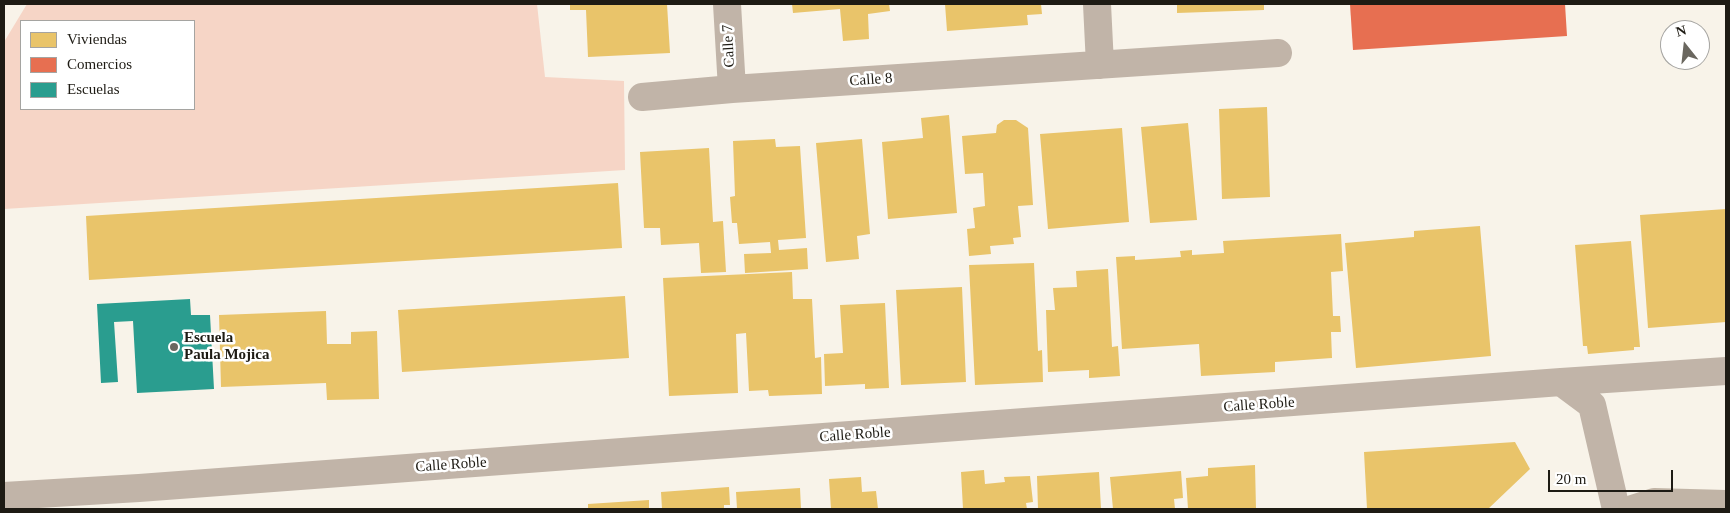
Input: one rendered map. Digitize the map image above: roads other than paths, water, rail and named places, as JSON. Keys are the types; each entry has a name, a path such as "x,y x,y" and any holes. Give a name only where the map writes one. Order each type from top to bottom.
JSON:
{"main road":[{"path":"1632,509 1654,502 1726,504"}],"street":[{"name":"Calle 7","path":"727,4 732,89"},
{"path":"1097,4 1100,65"},
{"name":"Calle 8","path":"642,97 732,89 1278,52"},
{"name":"Calle Roble","path":"4,496 139,488 1726,371"},
{"path":"1561,382 1592,405 1616,509"}],"place":[{"name":"Escuela Paula Mojica","path":"174,347"}]}
